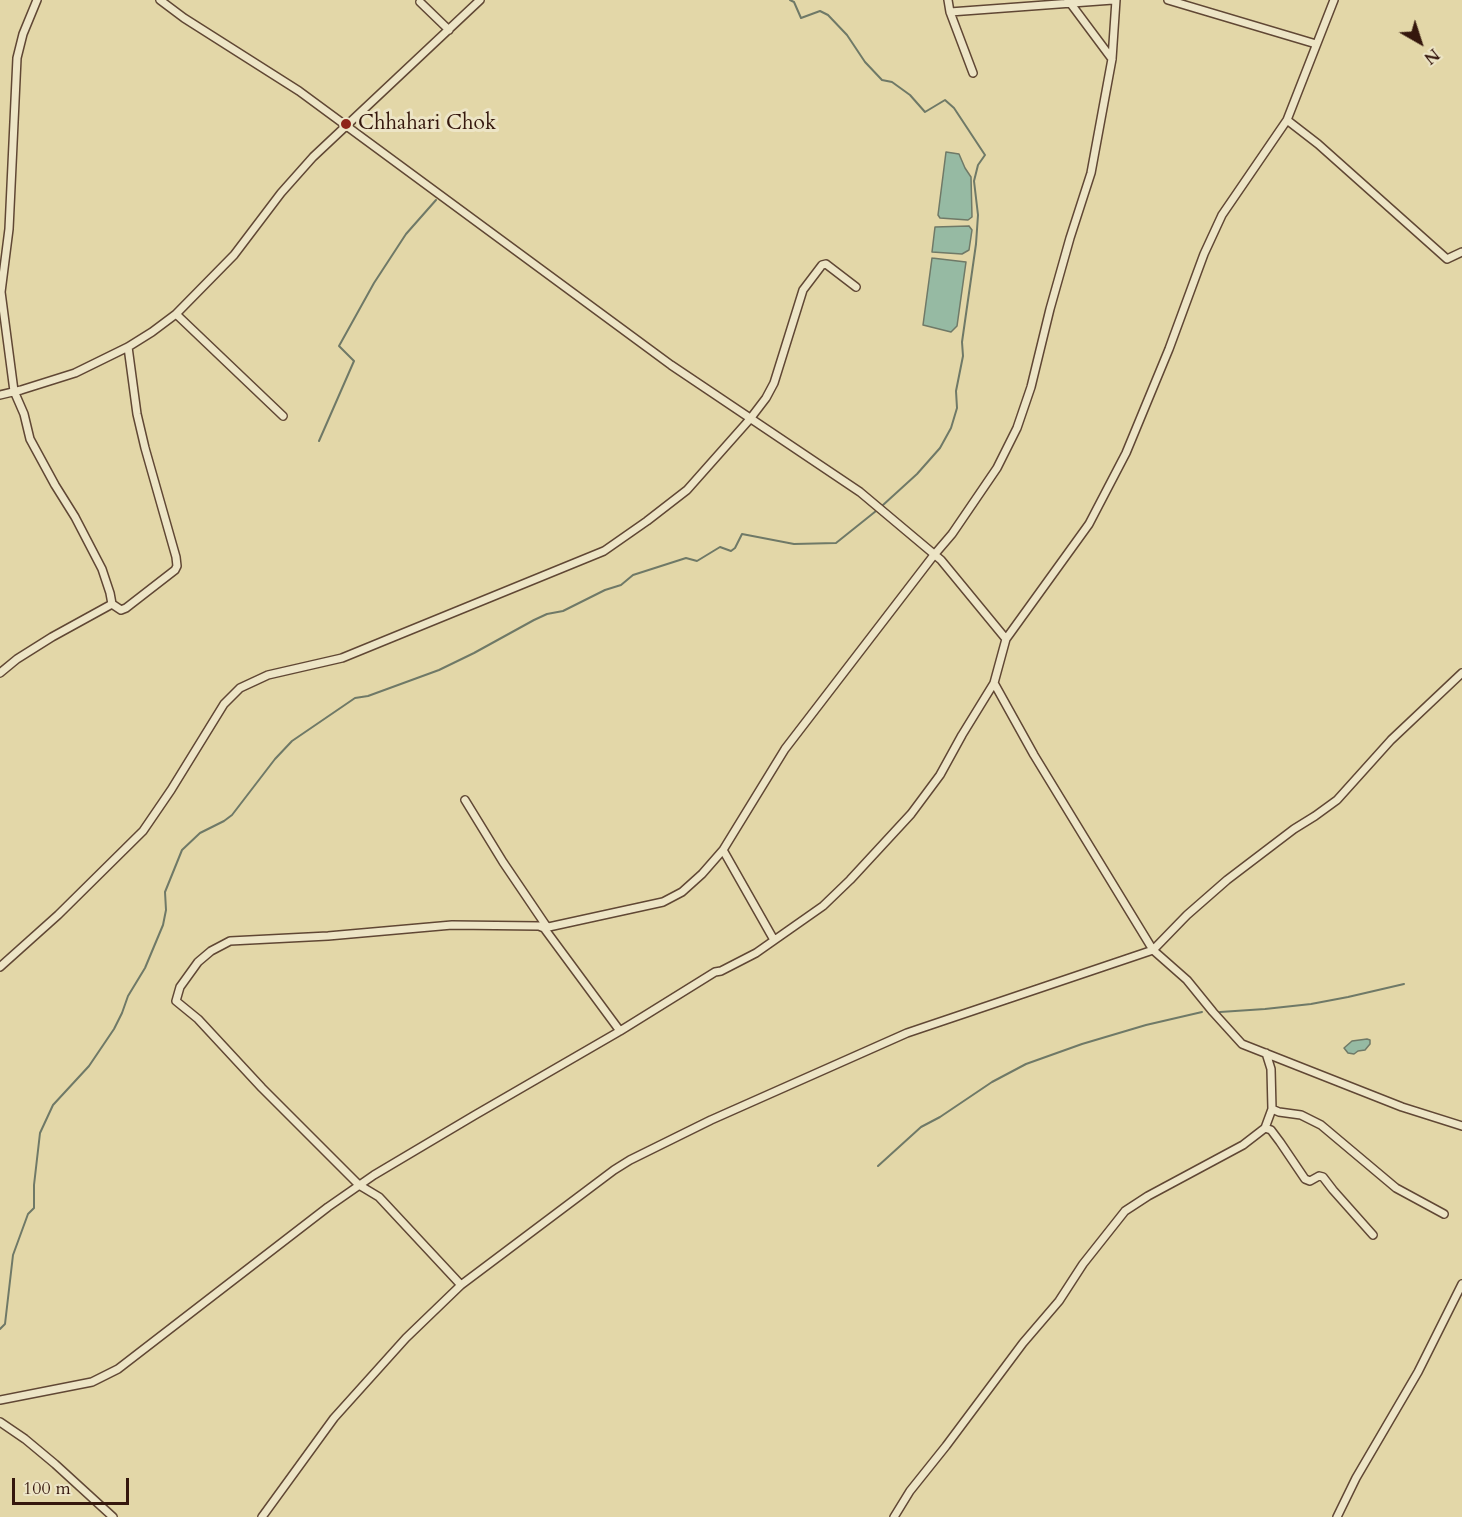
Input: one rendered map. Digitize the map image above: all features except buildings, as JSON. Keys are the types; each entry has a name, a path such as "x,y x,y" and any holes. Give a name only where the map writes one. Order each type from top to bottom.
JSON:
{"street":[{"path":"37,0 17,58 9,229 1,292 14,391 24,414 30,439 102,569 112,604 121,610 175,570 177,566 137,414 129,347"},
{"path":"160,0 346,124 671,365 860,492 941,560 1006,639"},
{"path":"0,395 75,373 129,347 176,314 234,255 281,193 313,157 480,0"},
{"path":"948,0 950,12 973,73"},
{"path":"461,1285 379,1197 359,1185 198,1019 176,1001 180,987 198,962 211,951 230,941 452,926 546,927 663,902 682,892 723,850 785,749 952,534 997,468 1017,428 1031,387 1050,309 1091,173 1112,59 1114,0 1068,1 950,12"},
{"path":"1168,0 1316,44"},
{"path":"0,1400 92,1382 118,1369 359,1185 620,1031 715,972 756,953 823,906 850,880 911,814 940,775 994,683 1006,639 1089,524 1126,453 1169,349 1204,254 1222,215 1287,120 1334,0"},
{"path":"1068,1 1112,59"},
{"path":"420,2 449,30"},
{"path":"1287,120 1318,144 1447,260 1462,252"},
{"path":"0,967 58,915 143,831 224,704 240,688 268,675 342,658 604,550 687,490 750,419 774,383 803,290 822,264 826,264 856,287"},
{"path":"176,314 283,416"},
{"path":"0,673 17,659 52,637 112,604"},
{"path":"262,1517 342,1408 395,1350 461,1285 614,1170 711,1120 907,1033 1153,950 1187,915 1227,880 1294,829 1337,800 1391,740 1462,673"},
{"path":"994,683 1034,755 1153,950 1187,980 1242,1044 1402,1107 1462,1126"},
{"path":"465,800 546,927 620,1031"},
{"path":"723,850 774,940"},
{"path":"894,1517 910,1491 951,1441 1023,1343 1059,1301 1083,1264 1125,1211 1148,1196 1243,1145 1265,1128 1272,1109 1271,1069 1266,1053"},
{"path":"1272,1109 1301,1115 1321,1125 1396,1188 1444,1214"},
{"path":"1265,1128 1270,1130 1280,1142 1305,1179 1310,1181 1319,1176 1323,1177 1373,1235"},
{"path":"1337,1517 1356,1478 1418,1372 1462,1284"},
{"path":"0,1422 55,1464 113,1517"}],"shaded area":[{"path":"946,152 959,154 971,177 972,217 968,220 940,218 938,215"},
{"path":"969,226 972,230 969,250 962,254 932,252 935,227"},
{"path":"932,258 966,262 957,326 951,332 923,325"},
{"path":"1370,1040 1370,1044 1365,1050 1354,1054 1348,1053 1344,1048 1352,1041"}],"waterway":[{"path":"790,0 794,2 801,18 820,11 828,15 847,35 865,62 882,80 892,82 910,95 925,112 945,100 954,108 985,155 978,165 974,181 978,215 976,244 962,342 963,356 956,391 957,408 951,428 940,448 917,474 883,505"},
{"path":"319,441 354,361 339,346 374,283 406,234 436,200"},
{"path":"0,1329 5,1324 13,1255 28,1214 34,1208 34,1185 40,1133 53,1105 89,1066 114,1029 128,996 145,968 163,925 166,910 165,892 182,850 200,833 232,815 275,759 292,741 355,698 368,696 439,670 534,620 547,614 563,611 605,590 621,585 633,575 686,558 697,561 720,547 731,551 742,534 794,544 836,543 876,511"},
{"path":"1220,1012 1311,1004 1404,984"},
{"path":"878,1166 921,1127 992,1082 1026,1064 1146,1025 1202,1012"}],"place":[{"name":"Chhahari Chok","path":"346,124"}]}
